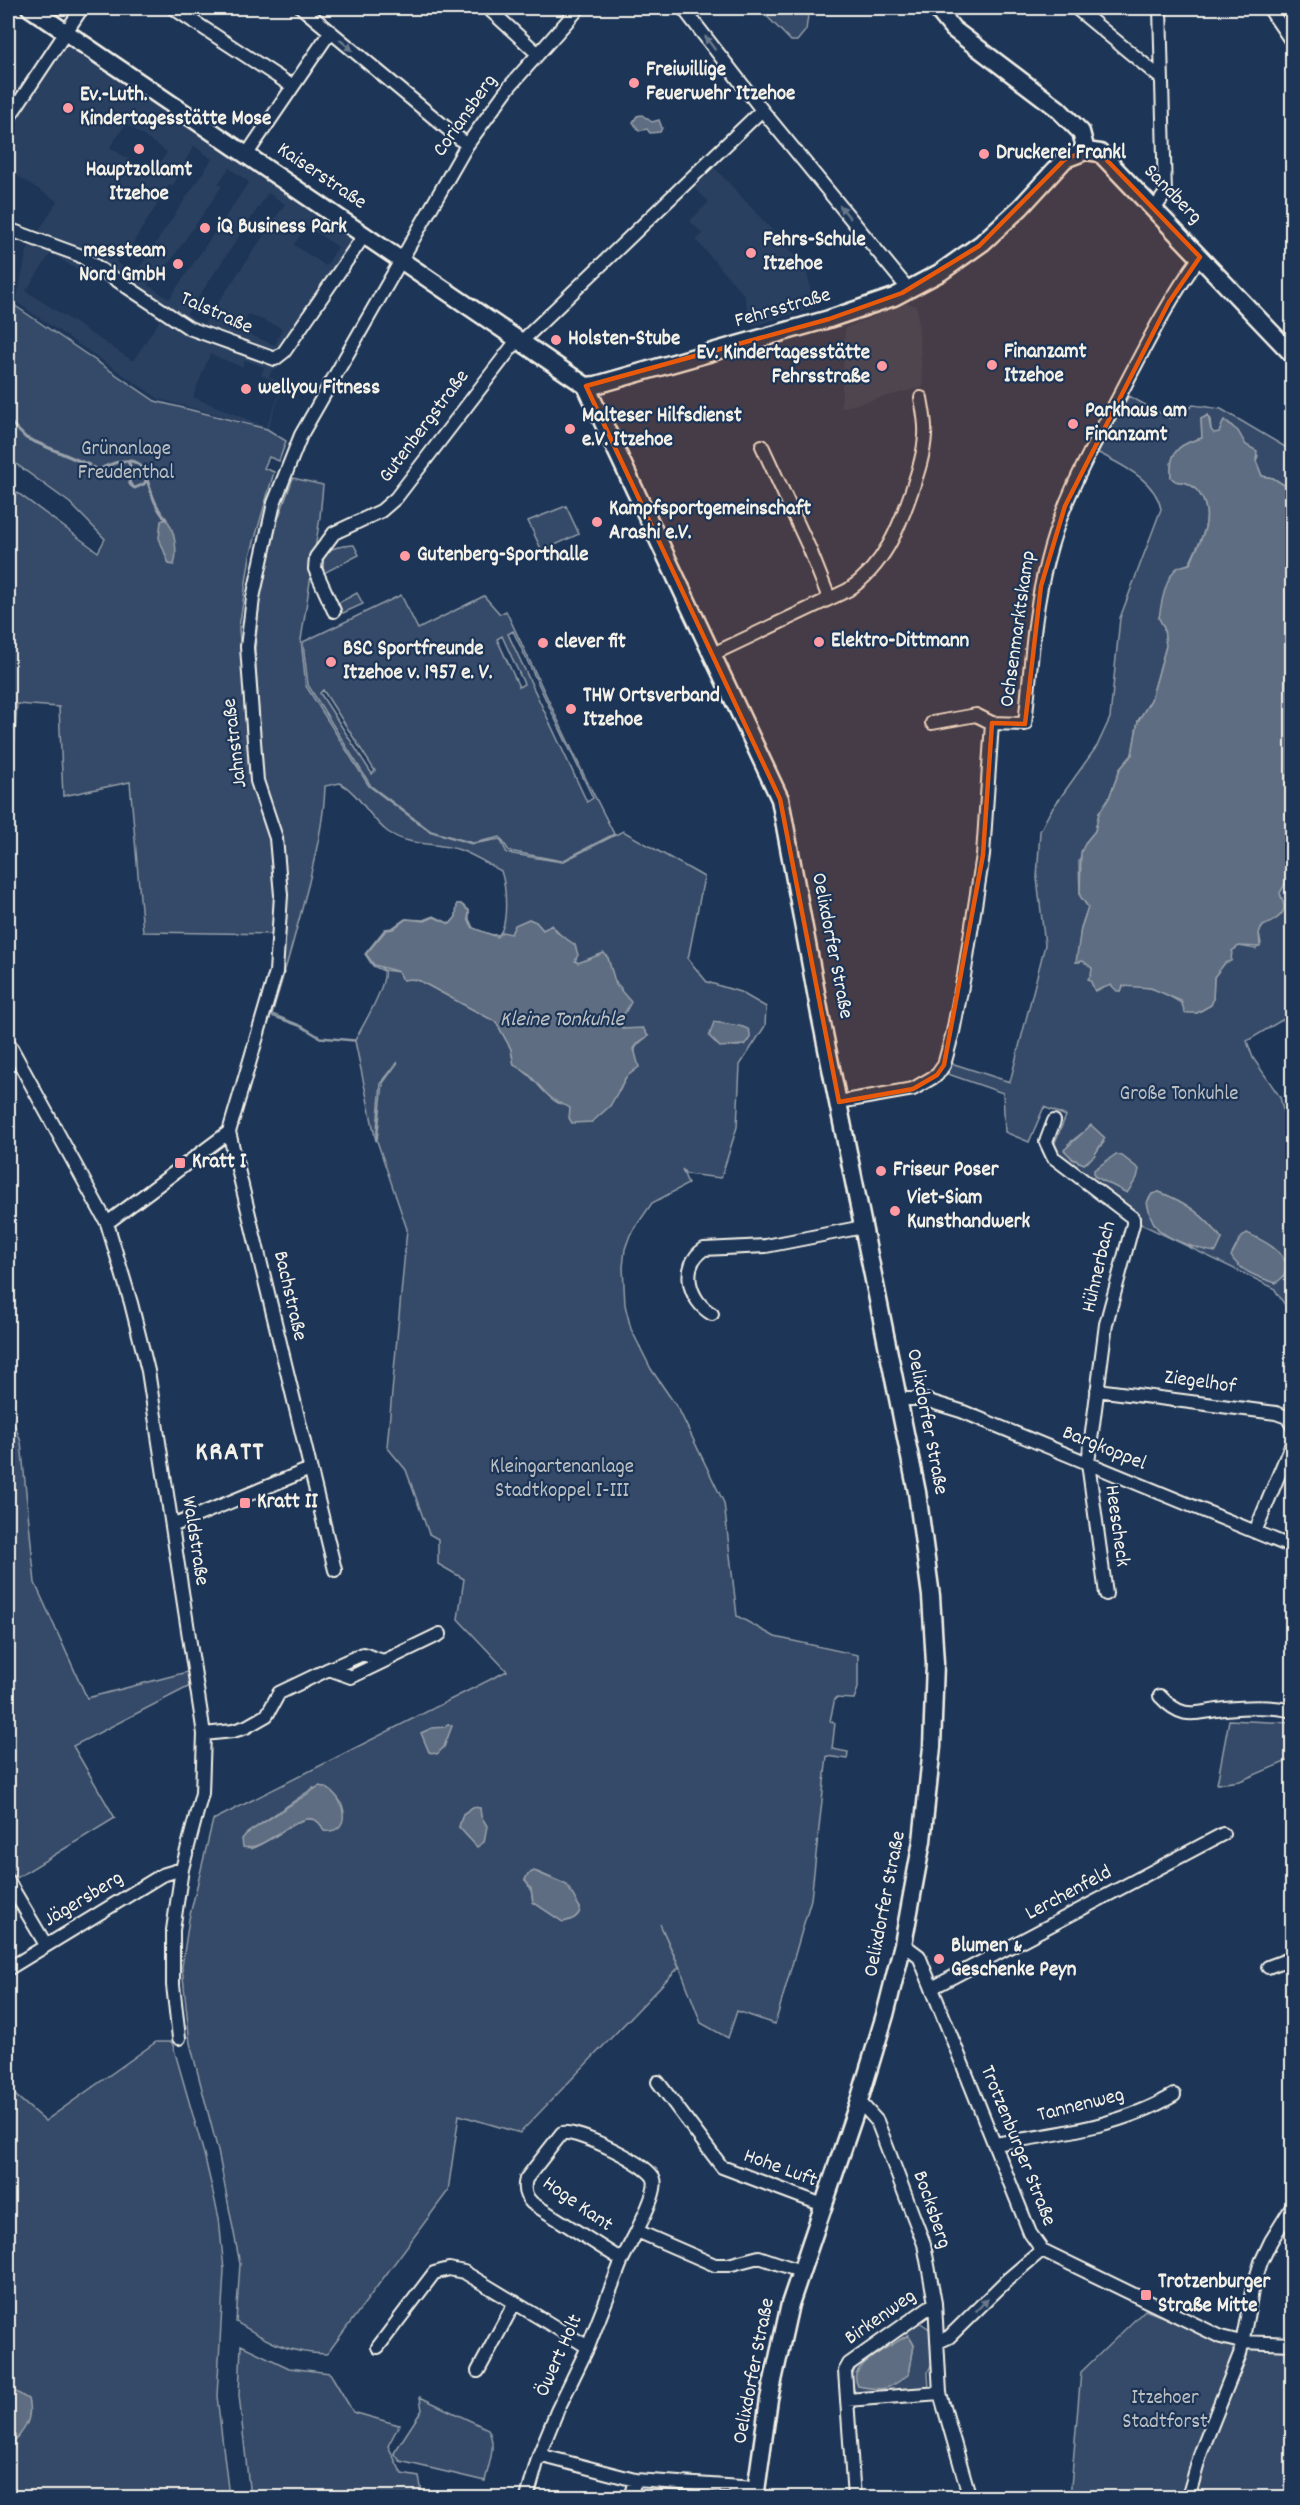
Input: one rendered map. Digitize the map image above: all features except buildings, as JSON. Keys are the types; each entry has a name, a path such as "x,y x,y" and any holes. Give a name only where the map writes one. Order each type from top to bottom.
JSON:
{"street":[{"name":"Kaiserstraße","path":"30,8 586,386"},
{"path":"8,119 82,8"},
{"path":"172,8 292,86"},
{"path":"302,8 467,145"},
{"path":"488,8 538,54"},
{"name":"Coriansberg","path":"401,259 467,145 509,87 579,8"},
{"path":"683,8 762,110 909,290"},
{"path":"936,8 953,29 1057,108 1081,132 1086,151"},
{"path":"1076,8 1162,79"},
{"path":"1155,208 1164,194 1160,8"},
{"path":"1269,8 1293,42"},
{"path":"247,154 330,32"},
{"name":"Gutenbergstraße","path":"334,611 315,569 315,559 321,549 340,529 381,511 396,498 520,341 762,110"},
{"name":"Sandberg","path":"1086,151 1100,153 1293,354"},
{"name":"Fehrsstraße","path":"586,386 596,386 870,307 909,290 941,272 982,243 1022,207 1065,159 1086,151"},
{"name":"Talstraße","path":"8,229 79,255 189,328 275,359 284,352 365,234"},
{"name":"Ochsenmarktskamp","path":"932,723 976,715 992,723 1025,724 1041,586 1050,547 1065,506 1090,450 1169,302 1200,257"},
{"name":"Jahnstraße","path":"229,1132 267,1010 279,950 281,895 276,838 257,781 250,699 247,647 253,598 274,503 285,470 301,435 401,259"},
{"name":"Oelixdorfer Straße","path":"586,386 780,799 926,1543 935,1663 932,1745 926,1809 903,1944 885,2015 859,2101 790,2304 769,2399 755,2493"},
{"path":"713,654 848,590 862,579 884,554 895,537 924,448 925,422 921,398"},
{"path":"762,446 810,550 829,598"},
{"name":"Ochsenmarktskamp","path":"839,1102 913,1089 937,1075 944,1065 964,976 983,855 992,723"},
{"name":"Waldstraße","path":"8,1042 106,1223 142,1346 204,1734 202,1793 182,1869 172,1930 179,2038"},
{"name":"Hühnerbach","path":"1054,1121 1046,1142 1053,1157 1133,1218 1106,1324 1088,1463"},
{"path":"106,1223 229,1132"},
{"name":"Bachstraße","path":"229,1132 335,1570"},
{"path":"712,1314 698,1305 691,1286 692,1263 701,1250 709,1247 766,1246 863,1227"},
{"name":"Ziegelhof","path":"1097,1390 1276,1413 1287,1417 1293,1425"},
{"name":"Bargkoppel","path":"898,1399 931,1400 1293,1547"},
{"path":"1255,1532 1293,1443"},
{"name":"Heescheck","path":"1088,1463 1107,1594"},
{"path":"172,1526 310,1469"},
{"path":"204,1734 233,1731 246,1727 267,1715 279,1693 329,1670 351,1677 440,1634"},
{"path":"1160,1696 1169,1706 1183,1712 1201,1714 1229,1709 1293,1711"},
{"name":"Lerchenfeld","path":"932,1989 1223,1834"},
{"name":"Jägersberg","path":"8,1969 162,1875 182,1869"},
{"path":"8,1881 46,1945"},
{"name":"Trotzenburger Straße","path":"903,1944 920,1956 1030,2233 1042,2250 1221,2337 1241,2342 1293,2344"},
{"path":"1268,1967 1293,1958"},
{"name":"Hohe Luft","path":"658,2082 722,2167 823,2205"},
{"name":"Tannenweg","path":"994,2144 1105,2124 1148,2108 1174,2095"},
{"name":"Bocksberg","path":"859,2101 877,2121 919,2229 929,2264 935,2303 940,2393 970,2498"},
{"name":"Hoge Kant","path":"622,2260 526,2197 525,2179 562,2133 569,2131 583,2135 644,2167 653,2175 654,2191 637,2231"},
{"path":"1188,2498 1201,2452 1240,2354 1261,2262 1271,2241 1293,2207"},
{"path":"637,2231 715,2265 728,2265 759,2257 800,2271"},
{"name":"Öwert Holt","path":"527,2498 539,2455 557,2411 588,2347 622,2260 637,2231"},
{"path":"938,2342 949,2337 1007,2280 1042,2250"},
{"path":"378,2347 434,2273 449,2269 464,2272 588,2347"},
{"path":"478,2371 515,2302"},
{"name":"Birkenweg","path":"854,2498 844,2376 849,2364 935,2303"},
{"path":"847,2400 940,2393"},
{"path":"539,2455 635,2480 755,2493"},
{"path":"630,2498 635,2480"}],"highlighted area":[{"path":"1086,151 1100,153 1200,257 1169,302 1065,506 1041,586 1025,724 992,723 983,855 944,1065 937,1075 913,1089 839,1102 780,799 586,386 829,319 902,293 979,246 1065,159"}],"shaded area":[{"path":"69,43 127,81 110,110 128,82 362,248 278,369 272,370 269,377 284,384 268,428 159,399 16,302 27,251 57,201 8,170 8,134","holes":["126,124 167,152 152,175 110,147","194,146 212,159 135,274 116,262 126,247 129,249 170,184 173,185 188,163 185,161","229,168 249,182 169,299 148,285 159,270 163,272 222,186 218,184","268,193 285,204 203,325 187,314","306,226 338,247 326,266 294,245","51,253 85,275 88,272 160,320 133,361 26,291","248,314 282,328 275,345 241,331","210,354 242,367 245,360 264,367 261,375 283,385 266,427 193,397"]},
{"name":"Fehrs-Schule Itzehoe","path":"715,168 806,267 814,308 752,326 744,295 696,240 703,234 690,221 709,202 694,187"},
{"name":"Ev. Kindertagesstätte Fehrsstraße","path":"907,303 917,306 923,387 841,408 845,328"}],"green space":[{"path":"759,8 809,8 806,30 797,41 791,41"},
{"name":"Grünanlage Freudenthal","path":"8,301 155,401 267,429 286,441 279,461 269,457 264,468 274,472 250,556 239,628 250,782 270,841 276,897 276,934 143,932 130,782 63,796 59,707 17,704 8,815 8,489 19,494 98,552 105,539 70,503 8,458"},
{"name":"Große Tonkuhle","path":"1129,396 1169,418 1179,417 1193,405 1221,409 1292,451 1292,490 1273,478 1262,476 1256,461 1258,456 1228,422 1219,433 1214,434 1211,430 1210,418 1201,419 1202,438 1189,442 1175,452 1171,463 1172,478 1191,485 1200,494 1205,505 1205,528 1190,563 1163,604 1159,618 1164,628 1166,646 1151,700 1138,721 1132,755 1120,769 1109,798 1099,813 1095,831 1086,842 1079,861 1080,895 1088,907 1081,928 1077,962 1083,961 1092,968 1091,982 1094,987 1111,985 1121,991 1123,986 1155,989 1197,1013 1211,1005 1214,977 1232,951 1239,946 1256,949 1261,944 1259,932 1284,906 1280,893 1287,880 1292,879 1292,1014 1247,1041 1253,1058 1280,1097 1292,1150 1292,1316 1274,1288 1141,1224 1131,1211 1055,1155 1053,1147 1066,1116 1044,1107 1029,1142 1005,1132 1003,1093 948,1074 951,1063 1010,1082 1045,945 1037,878 1040,831 1050,812 1097,746 1110,718 1120,618 1161,509 1158,498 1144,481 1097,452","holes":["1081,1134 1104,1142 1084,1164 1072,1159 1068,1144","1159,1192 1178,1200 1194,1211 1209,1223 1222,1239 1192,1247 1159,1230"]},
{"name":"Kleingartenanlage Stadtkoppel I-III","path":"293,478 323,485 301,640 306,686 369,786 429,831 472,844 500,839 507,853 562,862 623,831 704,877 688,959 707,982 740,992 766,1007 765,1026 740,1065 737,1127 721,1178 686,1174 682,1169 688,1184 652,1203 630,1235 625,1249 623,1267 625,1305 631,1329 651,1369 679,1410 724,1503 737,1616 775,1637 858,1655 858,1688 854,1699 835,1698 830,1721 835,1723 832,1749 848,1752 847,1759 827,1756 811,1899 775,2024 737,2011 728,2038 701,2023 680,1968 660,1924 679,1967 520,2133 459,2115 448,2191 327,2354 289,2349 236,2322 240,2264 218,2151 190,2043 182,1967 189,1919 213,1820 507,1671 458,1619 464,1579 438,1564 438,1539 429,1534 406,1470 387,1447 407,1229 377,1141 383,1083 398,1062 381,1083 376,1141 355,1041 320,1038 302,1027 269,1015 284,948 287,895 283,837 263,781 255,649 260,597 277,522","holes":["340,783 347,788 375,820 396,837 460,850 501,871 506,906 503,925 498,935 511,934 516,925 529,919 536,922 543,930 556,929 573,945 576,954 575,961 579,963 604,954 608,958 613,979 621,988 624,1012 621,1020 623,1029 632,1029 648,1036 636,1046 638,1067 626,1077 620,1090 571,1113 570,1108 552,1098 527,1073 514,1065 511,1049 496,1022 420,981 411,978 403,980 399,972 384,970 366,954 386,930 393,929 406,919 392,928 385,929 365,954 373,966 384,971 384,977 374,1006 355,1040 320,1037 302,1026 272,1014 314,861 325,786","722,1023 745,1028 748,1041 739,1046 715,1043","313,1788 324,1790 337,1797 344,1812 325,1831 315,1819 308,1818 251,1849 246,1834","473,1807 481,1816 469,1838 459,1827 463,1814","537,1872 563,1883 580,1908 577,1916 563,1922 533,1902 531,1889 525,1880 528,1874"]},
{"path":"566,506 579,534 542,551 528,521"},
{"path":"354,545 359,555 324,573 323,558 329,550"},
{"path":"357,593 363,604 343,613 338,603"},
{"path":"401,595 418,629 484,596 500,614 506,611 614,834 562,861 509,851 500,837 473,843 431,831 371,786 308,685 303,642","holes":["513,631 593,798 587,802 508,634","502,636 524,684 519,687 497,639","323,690 375,771 372,774 320,693"]},
{"path":"457,904 469,910 457,905 457,917 450,924 456,917"},
{"path":"434,916 450,924 434,917 425,921 407,919 424,920"},
{"path":"8,1407 21,1442 35,1583 87,1698 191,1671 192,1685 73,1746 115,1818 15,1879 8,1865"},
{"path":"1229,1720 1292,1723 1292,1759 1240,1781 1217,1784"},
{"path":"156,2042 172,2042 204,2154 219,2218 224,2270 217,2396 229,2497 8,2497 8,2449 19,2437 8,2383 8,2089 45,2121"},
{"name":"Itzehoer Stadtforst","path":"1145,2310 1227,2342 1292,2346 1292,2497 1070,2498 1081,2372"},
{"path":"919,2322 931,2330 932,2363 928,2372 929,2390 856,2394 851,2379 858,2365","holes":["908,2335 914,2345 909,2375 865,2387 858,2386 872,2359"]},
{"path":"241,2345 289,2368 330,2373 353,2412 399,2425 388,2446 402,2474 419,2477 423,2497 250,2497 239,2395"},
{"path":"420,2397 488,2429 492,2448 485,2481 400,2461 394,2453 422,2410"}],"water":[{"path":"642,115 652,122 659,120 662,128 660,132 650,133 647,129 639,131 633,122 637,116"},
{"path":"1208,415 1211,430 1214,433 1219,432 1224,420 1238,431 1246,445 1257,451 1256,461 1262,476 1273,478 1292,490 1292,879 1287,880 1280,893 1284,906 1283,912 1275,920 1263,926 1259,932 1260,947 1239,946 1232,951 1231,961 1225,963 1214,977 1211,1005 1197,1013 1185,1013 1181,1001 1151,988 1123,986 1121,991 1117,991 1111,985 1095,991 1088,979 1092,968 1083,961 1076,962 1081,928 1088,907 1080,896 1081,852 1095,831 1099,813 1109,798 1120,769 1132,755 1138,721 1151,700 1166,646 1164,628 1159,618 1167,584 1177,568 1191,563 1205,528 1204,501 1191,485 1172,478 1171,464 1179,448 1202,438 1201,419"},
{"path":"166,519 175,541 174,565 169,564 159,538 161,521"},
{"name":"Kleine Tonkuhle","path":"457,904 461,904 469,911 468,919 473,928 497,937 502,932 511,934 515,925 529,919 536,922 543,930 552,925 558,933 575,945 578,955 575,961 578,963 604,953 608,958 616,985 631,1002 621,1020 622,1029 643,1028 648,1036 634,1049 639,1067 626,1077 610,1106 592,1122 572,1123 569,1118 570,1108 551,1098 527,1073 514,1065 511,1049 496,1022 420,981 403,980 399,972 374,965 366,954 386,930 393,929 406,919 425,921 434,917 450,924 456,917"},
{"path":"714,1022 748,1029 750,1038 744,1045 720,1047 709,1036"},
{"path":"1091,1125 1105,1138 1094,1156 1084,1164 1073,1159 1064,1150"},
{"path":"1116,1154 1139,1169 1137,1178 1127,1193 1094,1176 1094,1170"},
{"path":"1159,1192 1178,1200 1209,1223 1222,1239 1216,1252 1185,1244 1158,1229 1152,1220 1147,1202 1152,1194"},
{"path":"1247,1233 1271,1246 1285,1260 1288,1266 1283,1277 1276,1283 1245,1270 1231,1256 1240,1239"},
{"path":"448,1724 452,1726 444,1747 437,1754 429,1752 421,1733 432,1728 445,1727"},
{"path":"319,1786 328,1789 340,1803 343,1819 340,1826 334,1830 324,1831 317,1821 309,1819 253,1847 243,1847 242,1839 246,1834"},
{"path":"473,1807 480,1808 481,1816 487,1826 484,1842 477,1847 459,1827 463,1814"},
{"path":"534,1871 567,1885 580,1908 577,1916 563,1922 533,1902 531,1889 525,1880 528,1874"},
{"path":"908,2335 914,2345 909,2374 890,2387 874,2389 858,2386 856,2376 861,2367"},
{"path":"8,2383 11,2389 28,2399 29,2414 26,2426 8,2449"}],"waterway":[{"path":"8,420 26,438 89,465"},
{"path":"93,467 98,470 117,462 130,461 138,464 166,519"},
{"path":"128,462 130,465 129,481 132,486 135,488 144,484 147,479"}],"place":[{"name":"Freiwillige Feuerwehr Itzehoe","path":"634,83"},
{"name":"Ev.-Luth. Kindertagesstätte Mose","path":"68,108"},
{"name":"Hauptzollamt Itzehoe","path":"139,149"},
{"name":"Druckerei Frankl","path":"984,154"},
{"name":"iQ Business Park","path":"205,228"},
{"name":"Fehrs-Schule Itzehoe","path":"751,253"},
{"name":"messteam Nord GmbH","path":"178,264"},
{"name":"Holsten-Stube","path":"556,340"},
{"name":"Finanzamt Itzehoe","path":"992,365"},
{"name":"Ev. Kindertagesstätte Fehrsstraße","path":"882,366"},
{"name":"wellyou Fitness","path":"246,389"},
{"name":"Parkhaus am Finanzamt","path":"1073,424"},
{"name":"Malteser Hilfsdienst e.V. Itzehoe","path":"570,429"},
{"name":"Kampfsportgemeinschaft Arashi e.V.","path":"597,522"},
{"name":"Gutenberg-Sporthalle","path":"405,556"},
{"name":"Elektro-Dittmann","path":"819,642"},
{"name":"clever fit","path":"543,643"},
{"name":"BSC Sportfreunde Itzehoe v. 1957 e. V.","path":"331,662"},
{"name":"THW Ortsverband Itzehoe","path":"571,709"},
{"name":"Kratt I","path":"180,1163"},
{"name":"Friseur Poser","path":"881,1171"},
{"name":"Viet-Siam Kunsthandwerk","path":"895,1211"},
{"name":"Kratt II","path":"245,1503"},
{"name":"Blumen & Geschenke Peyn","path":"939,1959"},
{"name":"Trotzenburger Straße Mitte","path":"1146,2295"}],"district":[{"name":"KRATT","path":"230,1453"}]}
